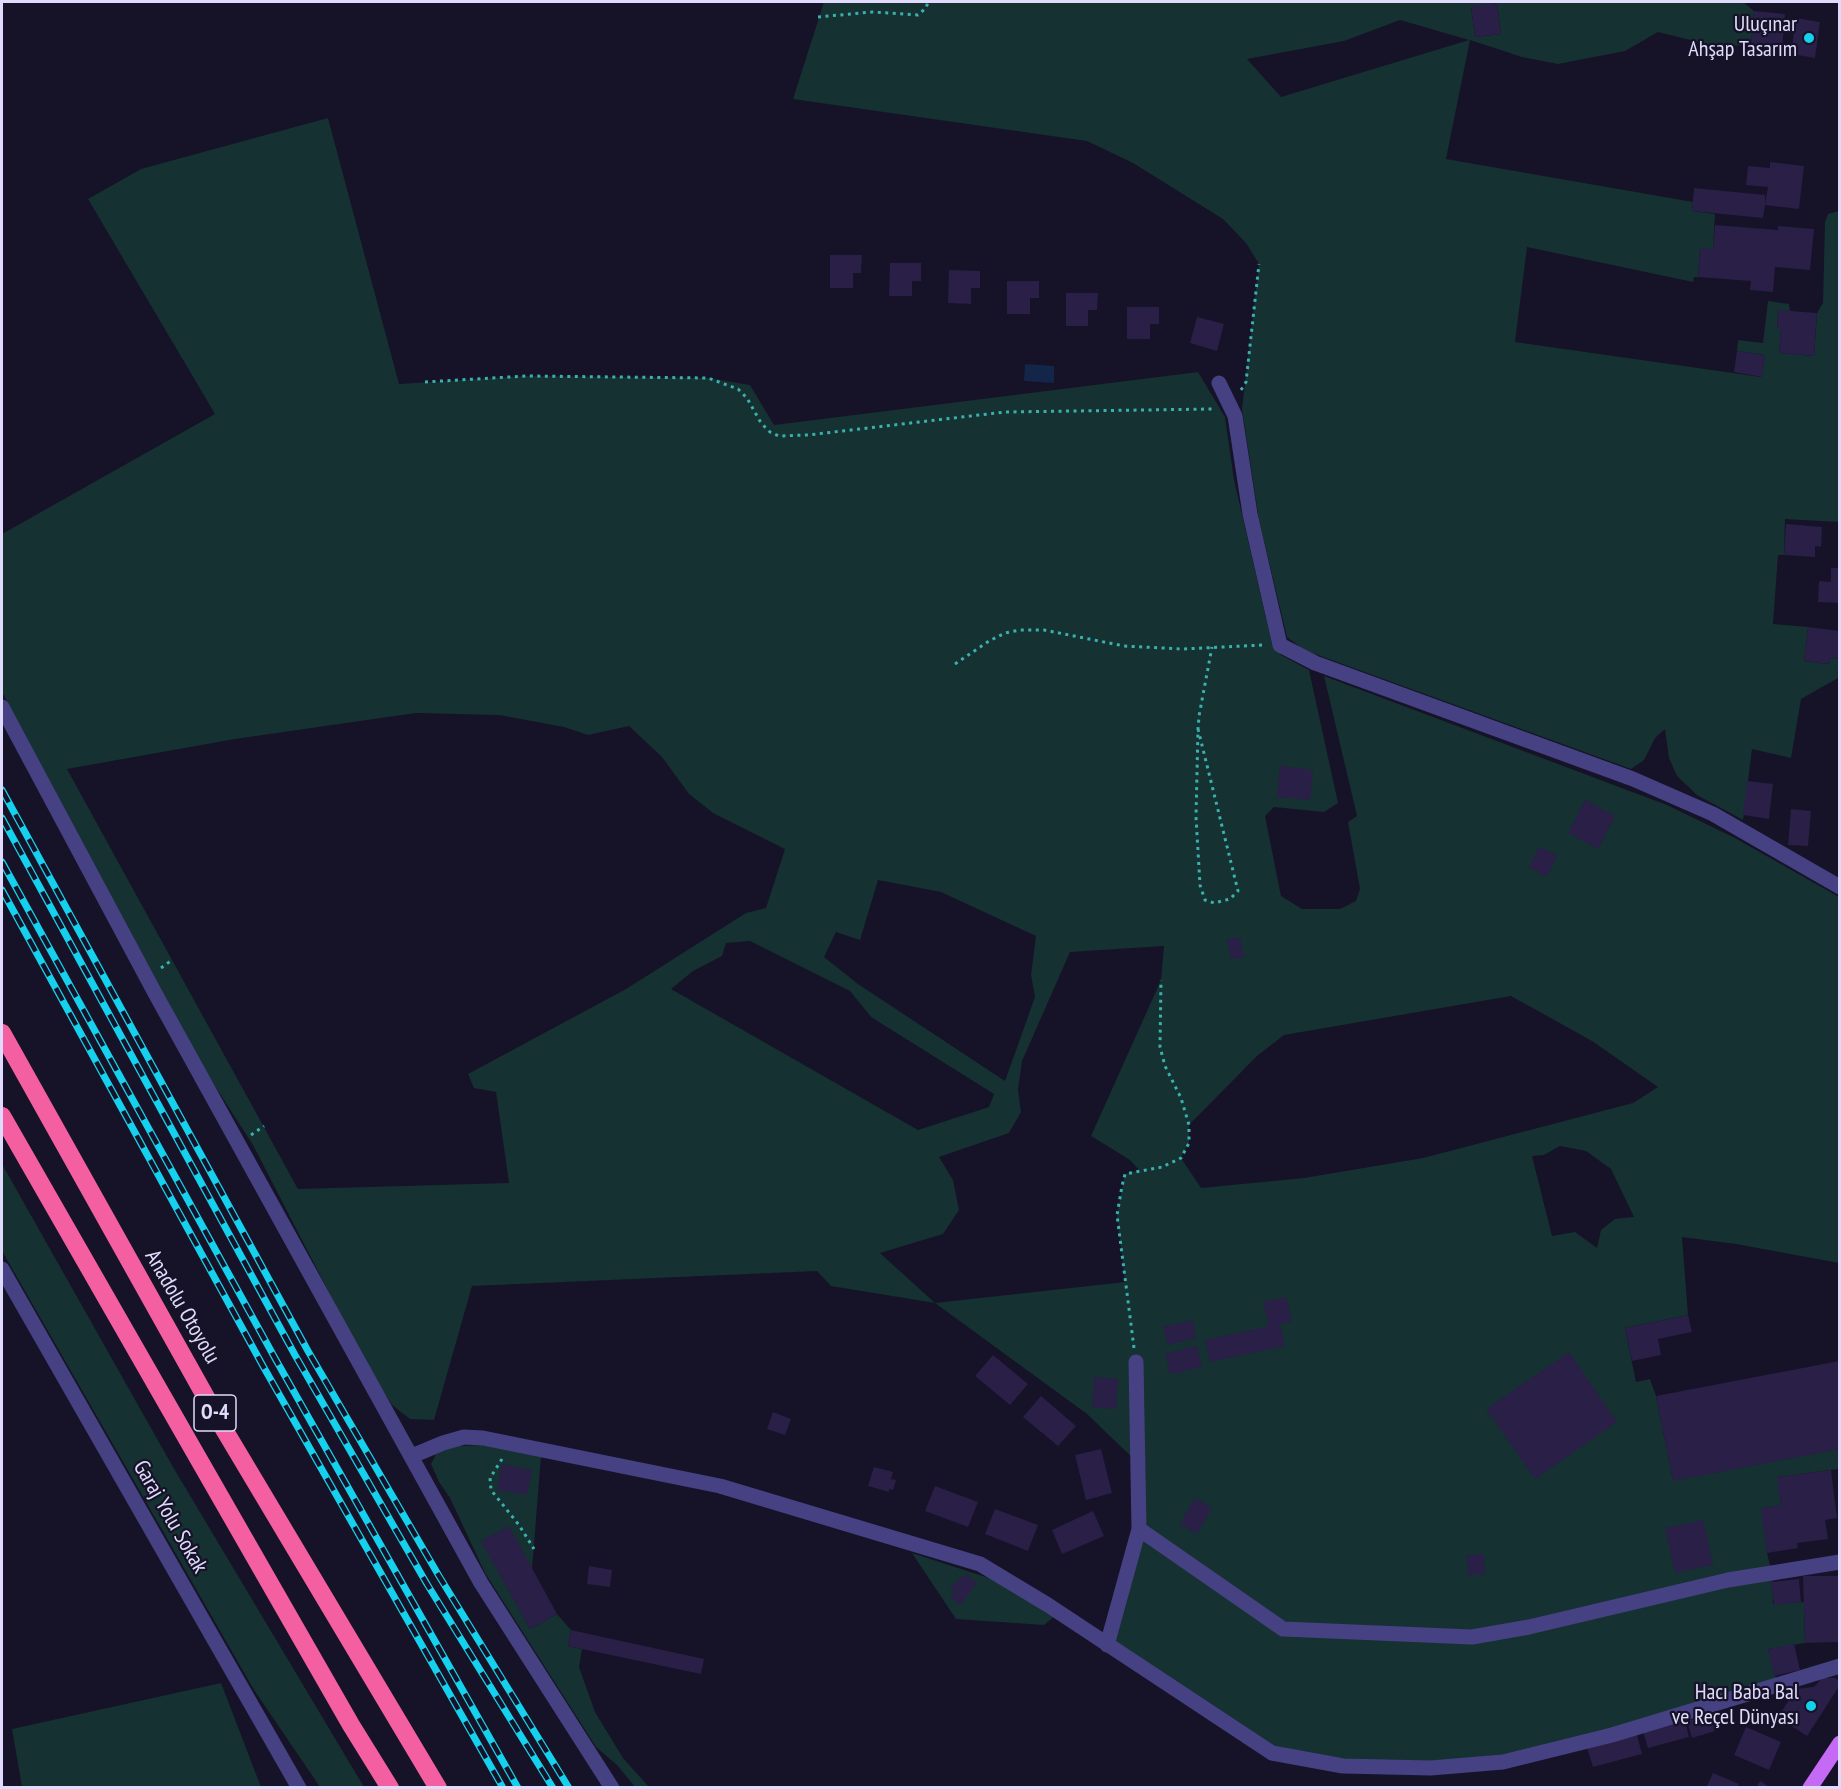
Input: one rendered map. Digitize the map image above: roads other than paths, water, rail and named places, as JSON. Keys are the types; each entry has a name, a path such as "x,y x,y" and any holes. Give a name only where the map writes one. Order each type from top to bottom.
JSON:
{"highway":[{"name":"Anadolu Otoyolu","path":"2,1033 222,1426 438,1788"},
{"name":"O-4","path":"2,1116 345,1715 390,1788"}],"main road":[{"path":"1810,1788 1839,1743"}],"street":[{"path":"1219,382 1235,416 1250,514 1281,645 1315,663 1663,792 1713,814 1839,887"},
{"path":"2,707 156,995 481,1583 612,1788"},
{"name":"Garaj Yolu Sokak","path":"2,1269 299,1788"},
{"path":"1107,1645 1139,1529 1136,1362"},
{"path":"412,1456 464,1437 516,1444 720,1486 980,1564 1272,1753 1343,1766 1431,1768 1503,1762 1585,1743 1839,1666"},
{"path":"1139,1529 1283,1629 1472,1637 1528,1627 1728,1580 1839,1562"}],"water":[{"path":"1025,364 1054,366 1054,383 1024,381"}],"railway":[{"path":"2,790 308,1351 439,1576 569,1788"},
{"path":"2,818 295,1355 427,1584 553,1788"},
{"path":"2,862 276,1360 518,1788"},
{"path":"2,890 263,1366 503,1788"}],"place":[{"name":"Uluçınar Ahşap Tasarım","path":"1809,38"},
{"name":"Hacı Baba Bal ve Reçel Dünyası","path":"1811,1706"}]}
